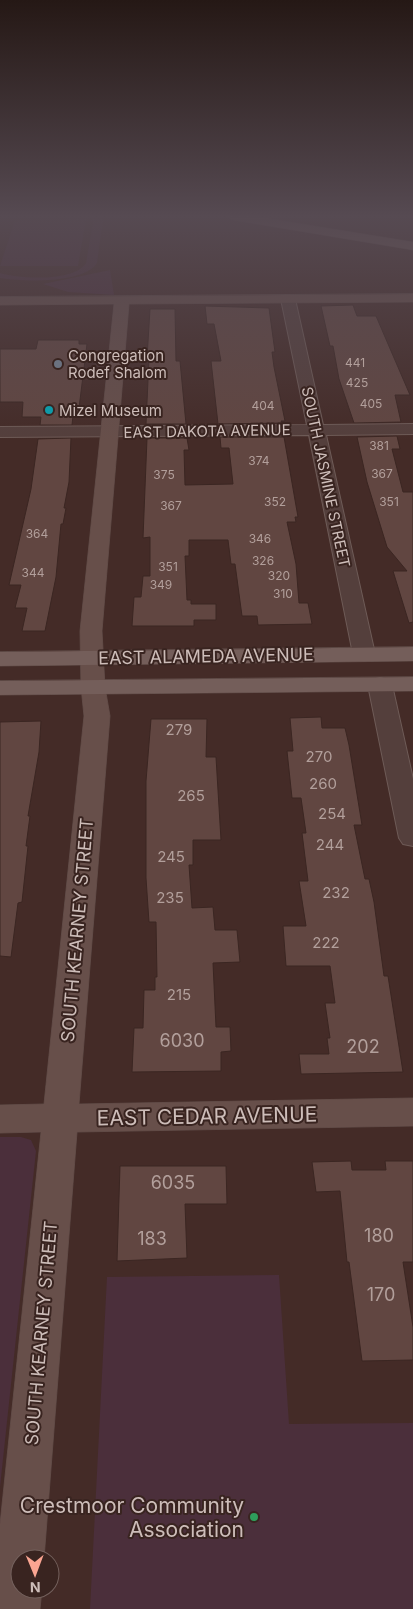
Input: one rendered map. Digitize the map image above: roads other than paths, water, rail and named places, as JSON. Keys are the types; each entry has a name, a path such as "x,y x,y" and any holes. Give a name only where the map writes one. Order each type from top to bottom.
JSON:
{"main road":[{"name":"EAST ALAMEDA AVENUE","path":"0,659 413,654"},
{"name":"EAST ALAMEDA AVENUE","path":"0,688 413,684"}],"street":[{"path":"0,301 413,298"},
{"name":"SOUTH JASMINE STREET","path":"288,299 364,654"},
{"name":"SOUTH KEARNEY STREET","path":"21,1549 97,716 93,687 90,631 122,300"},
{"name":"EAST DAKOTA AVENUE","path":"0,432 413,429"},
{"path":"380,685 413,838"},
{"name":"EAST CEDAR AVENUE","path":"0,1119 413,1112"}],"place":[{"name":"Congregation Rodef Shalom","path":"58,364"},
{"name":"Mizel Museum","path":"49,410"},
{"name":"Crestmoor Community Association","path":"254,1517"}]}
